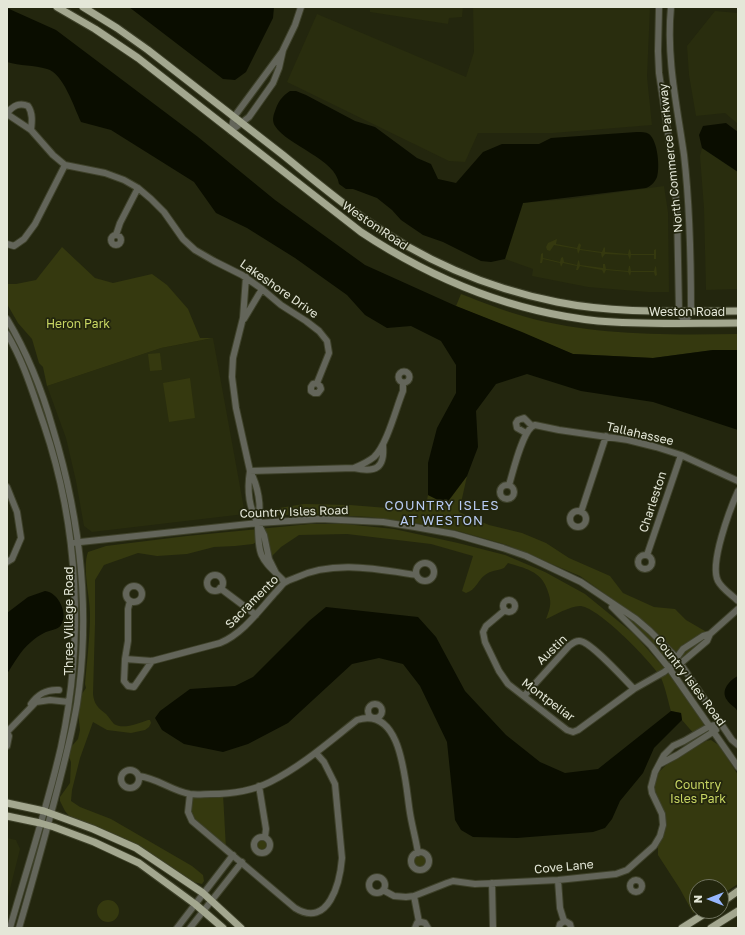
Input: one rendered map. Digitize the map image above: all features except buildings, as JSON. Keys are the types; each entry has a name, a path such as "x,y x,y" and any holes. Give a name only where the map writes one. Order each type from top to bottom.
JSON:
{"main road":[{"name":"Weston Road","path":"57,7 123,47 361,232 408,261 450,281 507,302 561,315 630,323 738,323"},
{"name":"Weston Road","path":"83,7 117,28 148,50 363,218 409,247 451,268 508,290 559,302 612,309 738,311"},
{"path":"7,803 44,811 92,829 136,848 211,900 241,928"},
{"path":"7,816 48,825 94,842 139,863 195,904 223,928"},
{"path":"729,897 738,891"},
{"path":"712,928 738,911"},
{"path":"682,928 696,919"}],"street":[{"path":"231,131 234,117 283,50 295,25 301,7"},
{"name":"North Commerce Parkway","path":"659,7 659,73 672,159 677,210 679,310 685,323"},
{"name":"North Commerce Parkway","path":"671,7 669,22 670,54 690,209 691,311 685,323"},
{"path":"231,131 249,117 273,83 279,68 283,50"},
{"path":"7,244 14,246 24,239 35,224 65,165 32,130 7,113 12,107 18,105 28,106 32,119 32,130"},
{"name":"Lakeshore Drive","path":"65,165 105,173 124,180 138,188 164,212 183,239 195,250 246,277 281,305 306,320 319,331 327,342 329,353 317,383"},
{"path":"116,235 120,223 138,188"},
{"path":"246,277 244,311 233,358 232,377 236,408 250,471 248,486 253,515 264,535 269,559 276,573 285,582"},
{"path":"241,326 262,289"},
{"name":"Three Village Road","path":"7,318 21,341 44,399 66,475 74,511 78,543 82,610 82,642 78,693 68,747 19,928"},
{"name":"Three Village Road","path":"7,334 14,345 25,370 50,442 59,477 71,544 76,610 69,702 61,746 10,928"},
{"path":"354,468 374,457 383,445 403,390 404,383"},
{"name":"Tallahassee","path":"526,433 517,428 516,423 518,420 524,418 532,426 539,425 559,430 628,440 681,455 738,481"},
{"path":"509,485 526,433 532,426"},
{"path":"581,512 606,436"},
{"path":"250,471 354,468 374,470 379,467 383,458 383,445"},
{"name":"Charleston","path":"647,556 681,455"},
{"path":"7,562 12,559 21,538 16,512 8,490"},
{"path":"738,491 726,520 720,541 716,576 722,586 738,601"},
{"name":"Country Isles Road","path":"71,544 258,523 320,519 383,522 454,534 504,548 526,556 581,582 636,619 650,631 681,663 721,724 738,746"},
{"name":"Sacramento","path":"125,660 152,661 220,643 229,639 256,615 285,582 305,573 327,568 340,567 369,568 416,574"},
{"path":"220,588 256,615"},
{"name":"Country Isles Road","path":"600,596 651,646 669,668 738,767"},
{"path":"130,601 128,609 128,641 124,681 128,686 134,687 152,661"},
{"path":"669,668 676,657 683,650 703,636 710,634 738,609"},
{"name":"Montpeliar","path":"505,610 484,628 484,639 499,671 508,684 567,730 573,732 578,730 634,689 669,668 681,663 707,641 710,634"},
{"name":"Austin","path":"524,696 569,646 580,641 592,647 634,689"},
{"path":"26,712 42,692 58,690"},
{"path":"7,746 9,736 7,732 33,705 42,700 69,702 78,693"},
{"path":"138,776 146,777 190,794 241,792 270,782 316,753 356,720 363,718 375,718 384,723 391,732 399,751 405,774 410,813 418,852"},
{"name":"Cove Lane","path":"660,764 721,724"},
{"name":"Cove Lane","path":"383,890 394,896 406,897 414,896 453,882 475,884 558,880 616,874 627,870 654,846 660,836 663,825 662,814 652,793 651,787 653,777 664,755 673,746 712,729"},
{"path":"190,794 188,808 191,820 300,911 313,913 321,910 335,895 342,858 335,784 324,762 316,753"},
{"path":"259,786 266,829 265,837"},
{"path":"177,928 233,855"},
{"path":"190,928 242,862"},
{"path":"627,870 633,881"},
{"path":"558,880 560,908 564,921 569,923 571,928"},
{"path":"492,883 493,928"},
{"path":"414,896 419,922"},
{"path":"558,928 564,921"},
{"path":"415,928 416,924 419,922"},
{"path":"419,922 425,923 428,928"}],"shaded area":[{"path":"129,7 274,7 273,18 246,72 235,80 223,79"},
{"path":"370,7 463,7 462,17 449,18 448,24 370,12"},
{"path":"473,7 650,7 647,77 652,125 553,133 478,133 465,162 449,161 287,82 317,14 466,77 474,52"},
{"path":"7,8 56,30 198,137 275,200 365,265 456,306 573,354 653,358 713,350 738,350 738,430 653,402 581,391 527,374 496,384 476,411 478,447 467,476 446,504 428,495 428,463 437,428 456,393 456,365 441,341 411,326 387,328 365,315 347,295 295,258 247,228 216,213 194,182 111,130 81,122 67,91 53,72 47,69 7,62"},
{"path":"715,11 738,13 738,124 725,113 696,116 689,75 687,46"},
{"path":"290,91 296,91 306,95 355,121 375,127 417,158 431,164 438,179 456,183 483,152 502,144 539,144 551,138 637,132 645,132 652,137 656,148 658,173 653,184 646,188 523,203 505,259 491,262 481,261 443,242 423,235 401,220 392,210 377,198 353,189 346,189 339,184 336,175 330,167 281,133 274,124 273,117 279,102"},
{"path":"726,123 738,132 738,172 702,148 699,135 703,126"},
{"path":"702,148 738,172 738,289 706,290 704,208 700,156"},
{"path":"664,186 668,212 669,292 648,292 588,287 532,276 533,269 505,259 523,203 569,199"},
{"path":"213,338 245,514 92,532 84,526 66,438 47,386 161,348"},
{"path":"45,591 54,595 61,604 64,615 61,625 58,628 46,632 34,639 27,645 7,674 7,613 28,597"},
{"path":"326,607 418,617 436,637 465,691 506,735 540,762 565,773 598,769 671,711 681,713 682,720 654,748 643,773 620,801 612,819 605,828 593,832 517,838 473,837 461,830 455,820 447,742 420,686 403,664 379,658 352,664 288,723 248,744 223,752 184,744 162,730 155,718 160,711 190,689 235,686 253,677 309,621"},
{"path":"738,676 738,712 727,700 725,696 725,689 732,680"},
{"path":"7,838 16,840 20,849 7,901"}],"green space":[{"path":"557,239 556,244 577,248 579,243 581,245 580,249 602,252 604,247 605,252 628,254 630,249 631,254 654,254 654,250 656,249 656,259 654,259 654,255 631,255 630,260 628,255 605,254 602,258 601,253 580,250 578,254 577,249 554,245 550,251 547,250 546,247 548,243"},
{"name":"Heron Park","path":"62,247 95,278 113,283 152,274 167,285 188,309 200,338 213,338 161,348 47,386 43,367 39,363 32,339 18,323 7,304 7,284 16,284 36,280"},
{"path":"543,253 543,258 560,262 561,258 563,257 564,262 577,265 579,260 580,265 603,268 603,264 605,264 606,269 628,271 630,266 631,271 654,271 656,266 657,275 655,276 654,272 631,272 630,276 628,272 606,270 604,274 602,270 580,266 578,270 576,270 577,266 563,263 561,267 560,263 543,259 542,263 540,263 541,254"},
{"path":"461,294 526,317 578,328 658,334 738,334 738,350 713,350 653,358 573,354 456,306"},
{"path":"160,353 162,370 150,371 148,354"},
{"path":"190,378 195,418 169,422 163,383"},
{"path":"467,476 459,512 489,525 522,533 546,543 569,558 610,576 623,593 654,607 675,609 686,620 710,634 707,641 669,668 632,626 618,603 580,576 507,545 458,531 416,523 370,517 308,514 260,516 261,511 304,504 350,505 425,511 428,495 446,504"},
{"path":"310,524 345,524 394,529 505,555 545,572 585,594 634,634 666,670 703,720 704,728 695,735 682,720 681,713 671,711 664,685 658,673 644,656 611,624 589,609 581,606 568,609 546,619 550,607 550,601 549,593 541,578 531,571 508,563 504,568 487,573 472,590 466,593 462,591 473,556 431,544 347,534 299,535 281,547 269,559 268,563 258,541 253,544 214,547 187,554 157,556 138,553 104,565 95,580 93,694 97,706 114,724 118,726 136,724 148,720 150,720 151,723 145,730 131,733 107,730 93,722 80,758 72,790 71,801 80,807 111,819 192,866 203,875 204,881 202,884 193,882 70,817 60,801 60,797 70,783 71,762 69,757 71,747 78,739 80,730 77,703 86,688 85,684 90,614 86,574 86,559 88,552 106,546 187,536"},
{"name":"Country Isles Park","path":"711,740 720,746 738,775 738,884 729,890 729,879 689,879 689,906 658,855 658,843 663,837 665,829 664,819 654,791 654,780 659,772 668,763 706,741"},
{"path":"190,794 223,794 226,849 191,819"},
{"path":"262,837 268,839 270,845 268,851 262,853 256,851 254,845 256,839"},
{"path":"420,852 426,855 429,861 426,867 420,870 414,867 411,861 414,855"},
{"path":"108,900 116,903 119,911 116,919 108,922 100,919 97,911 100,903"}],"district":[{"name":"COUNTRY ISLES AT WESTON","path":"442,514"}]}
